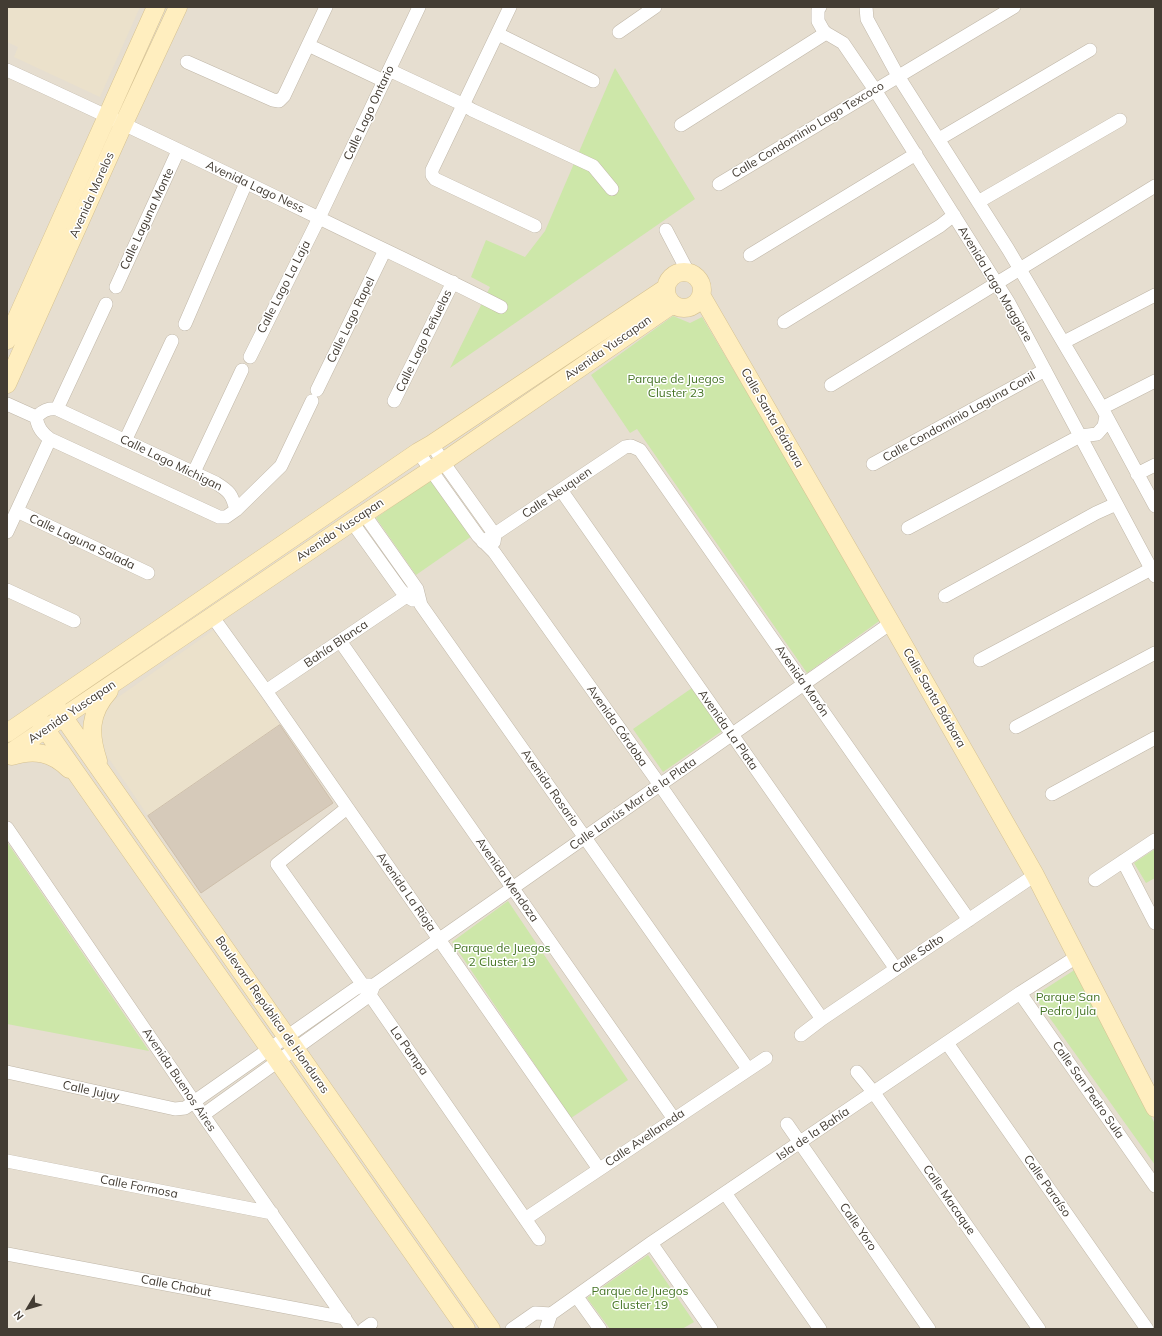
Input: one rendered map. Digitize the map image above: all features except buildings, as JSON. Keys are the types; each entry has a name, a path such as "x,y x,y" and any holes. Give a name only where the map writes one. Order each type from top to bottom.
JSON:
{"street":[{"name":"Avenida Morelos","path":"7,340 156,7"},
{"name":"Avenida Morelos","path":"9,375 178,7"},
{"name":"Calle Lago Ontario","path":"319,218 419,7"},
{"path":"510,7 432,170 432,175 435,179 535,226"},
{"path":"619,32 655,7"},
{"path":"681,125 826,34 818,20 818,10 820,7"},
{"name":"Calle Condominio Lago Texcoco","path":"719,184 1014,7"},
{"path":"187,62 273,100 280,101 284,96 308,45 323,8"},
{"path":"868,8 867,19 898,76 939,139 1064,342 1155,506"},
{"path":"498,34 593,81"},
{"name":"Avenida Lago Maggiore","path":"826,34 843,43 875,90 997,283 1153,573"},
{"path":"308,45 464,105 593,166 612,189"},
{"path":"939,139 1090,50"},
{"name":"Avenida Lago Ness","path":"7,70 124,123 178,151 453,282 501,307"},
{"path":"978,202 1120,120"},
{"name":"Calle Laguna Monte","path":"116,287 178,151"},
{"path":"750,255 916,154"},
{"path":"185,324 246,183"},
{"path":"831,385 1019,268 1155,186"},
{"path":"784,322 940,226 954,215"},
{"name":"Calle Lago La Laja","path":"250,357 319,218"},
{"path":"666,230 688,272 694,275 701,284 701,296 698,300 689,307 683,308 669,296 668,282 671,277 676,274 688,272"},
{"name":"Calle Lago Rapel","path":"236,510 281,466 385,250"},
{"name":"Calle Lago Peñuelas","path":"394,401 453,282"},
{"path":"1064,342 1155,295"},
{"name":"Avenida Yuscapan","path":"7,733 425,448 669,296"},
{"name":"Avenida Yuscapan","path":"7,756 212,616 437,466 669,296"},
{"name":"Calle Santa Bárbara","path":"701,296 1035,875 1155,1108"},
{"path":"36,417 50,408 57,409 106,304"},
{"path":"125,441 172,340"},
{"path":"194,472 242,370"},
{"name":"Calle Condominio Laguna Conil","path":"874,464 1045,370"},
{"path":"1104,412 1155,381"},
{"path":"7,404 36,417"},
{"name":"Calle Lago Michigan","path":"57,409 216,482 228,490 233,498 236,510"},
{"path":"908,528 1080,436 1097,434 1104,426 1104,412"},
{"path":"36,417 37,425 41,432 50,440 219,517 226,517 236,510"},
{"path":"7,532 50,440"},
{"name":"Calle Neuquen","path":"483,542 624,448 632,446"},
{"name":"Avenida Morón","path":"632,446 640,450 969,920"},
{"name":"Avenida Córdoba","path":"425,448 483,542 494,552 660,785 822,1019"},
{"path":"1137,474 1155,465"},
{"name":"Avenida Córdoba","path":"437,466 495,534"},
{"name":"Avenida La Plata","path":"561,490 896,969"},
{"path":"945,596 1096,513 1116,504"},
{"name":"Calle Laguna Salada","path":"17,511 148,573"},
{"name":"Avenida Rosario","path":"358,518 417,589 421,605 748,1069"},
{"name":"Avenida Rosario","path":"358,518 406,596 421,605"},
{"path":"494,552 495,534"},
{"path":"980,660 1153,573"},
{"name":"Bahía Blanca","path":"266,691 417,589"},
{"path":"7,590 74,621"},
{"name":"Avenida La Rioja","path":"212,616 266,691 599,1169"},
{"name":"Calle Lanús Mar de la Plata","path":"202,1115 291,1042 891,623"},
{"name":"Avenida Mendoza","path":"340,641 674,1119"},
{"path":"1016,727 1155,653"},
{"path":"100,770 93,747 92,724 94,713 102,699 120,679"},
{"name":"Boulevard República de Honduras","path":"53,702 491,1329"},
{"name":"Boulevard República de Honduras","path":"35,714 466,1329"},
{"path":"1052,794 1155,738"},
{"path":"7,756 23,752 34,752 49,755 62,762 83,783"},
{"name":"La Pampa","path":"347,808 277,864 369,988 539,1239"},
{"name":"Avenida Buenos Aires","path":"7,828 202,1115 352,1329"},
{"path":"1094,880 1155,840"},
{"path":"1123,861 1155,923"},
{"name":"Calle Salto","path":"801,1035 822,1019 1035,875"},
{"name":"Isla de la Bahía","path":"512,1329 535,1313 551,1314 577,1297 651,1243 1020,993 1078,956"},
{"name":"Calle San Pedro Sula","path":"1020,993 1155,1186"},
{"name":"Calle Paraíso","path":"947,1043 1147,1329"},
{"name":"Calle Lanús Mar de la Plata","path":"175,1109 185,1108 274,1055"},
{"name":"Calle Avellaneda","path":"525,1219 766,1058"},
{"name":"Calle Jujuy","path":"7,1072 175,1109"},
{"name":"Calle Macaque","path":"857,1072 874,1093 1039,1329"},
{"name":"Calle Yoro","path":"787,1124 929,1329"},
{"name":"Calle Formosa","path":"7,1161 272,1213"},
{"path":"725,1193 820,1329"},
{"path":"651,1243 711,1329"},
{"name":"Calle Chabut","path":"7,1254 345,1318"},
{"path":"577,1297 600,1329"},
{"path":"546,1329 551,1314"}],"shaded area":[{"path":"7,7 1155,7 1155,1329 7,1329"},
{"path":"7,7 140,7 100,97 14,57 18,47 7,42"},
{"path":"215,629 280,725 148,816 107,756 99,728 107,705"}],"green space":[{"path":"615,68 695,199 450,368 490,287 471,277 486,240 525,257 545,231"},
{"name":"Parque de Juegos Cluster 23","path":"673,316 690,323 702,317 882,619 807,673 637,429 630,433 591,375"},
{"path":"431,479 472,536 416,575 376,518"},
{"path":"692,688 722,731 663,772 633,729"},
{"path":"7,842 149,1051 7,1024"},
{"path":"1155,849 1155,878 1146,883 1134,863"},
{"name":"Parque de Juegos 2 Cluster 19","path":"508,901 628,1080 571,1118 452,942"},
{"name":"Parque San Pedro Jula","path":"1076,969 1155,1124 1155,1165 1034,996"},
{"name":"Parque de Juegos Cluster 19","path":"648,1255 694,1322 682,1329 610,1329 587,1298"}]}
